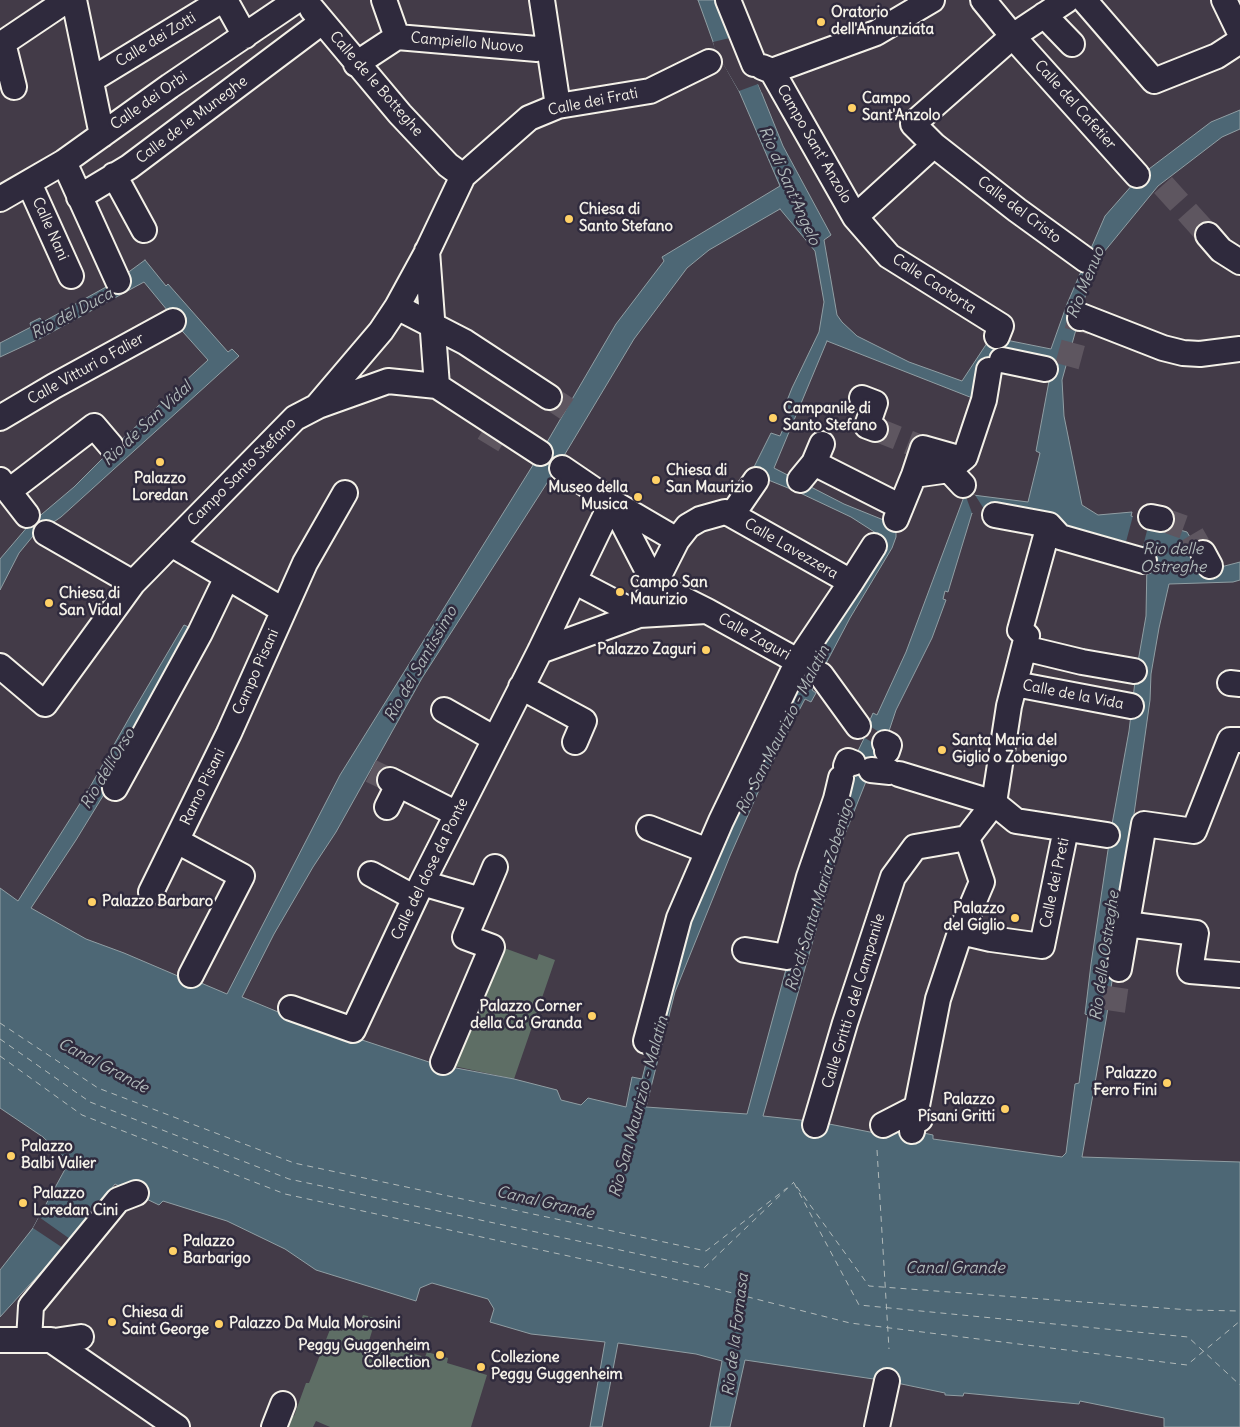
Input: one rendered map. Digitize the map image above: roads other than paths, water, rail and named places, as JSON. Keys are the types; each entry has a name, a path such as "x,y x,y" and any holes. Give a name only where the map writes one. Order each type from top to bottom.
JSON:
{"street":[{"path":"9,93 2,44 68,0"},
{"path":"74,0 102,135"},
{"name":"Calle dei Zotti","path":"91,80 224,0 245,36"},
{"name":"Calle dei Orbi","path":"0,199 64,162 170,86 297,0"},
{"name":"Calle de le Botteghe","path":"306,0 314,28 356,64 400,114 456,171"},
{"path":"356,64 397,37 384,0"},
{"path":"542,0 544,49 558,106"},
{"path":"728,0 741,36 763,68"},
{"name":"Campo Sant' Anzolo","path":"932,0 876,33 763,68 860,223 934,145"},
{"path":"983,0 1013,36"},
{"path":"934,145 913,124 1013,36 1067,0"},
{"path":"1084,0 1154,81 1216,56 1240,41"},
{"path":"1224,0 1240,32"},
{"path":"1044,15 1072,44"},
{"name":"Calle de le Muneghe","path":"79,197 129,167 314,28"},
{"name":"Calle del Cafetier","path":"1013,36 1137,175"},
{"name":"Campiello Nuovo","path":"397,37 544,49"},
{"name":"Calle dei Frati","path":"456,171 529,118 558,106 650,91 709,62"},
{"name":"Calle del Cristo","path":"934,145 1017,210 1086,260"},
{"path":"64,162 118,281"},
{"name":"Campo Santo Stefano","path":"318,406 381,331 396,307 426,254 456,171"},
{"path":"114,175 144,230"},
{"name":"Calle Nani","path":"28,183 70,276"},
{"name":"Calle Caotorta","path":"860,223 889,256 1001,326 997,336"},
{"path":"426,254 437,386 498,428 540,453"},
{"path":"396,307 465,342 549,397"},
{"path":"1081,317 1163,348 1183,353 1200,354 1240,349"},
{"name":"Calle Vitturi o Falier","path":"0,418 174,321"},
{"path":"812,462 899,513 914,475 958,471 996,365 1045,369"},
{"name":"Campo Santo Stefano","path":"0,666 45,704 133,583 295,418 318,406 388,381 437,386"},
{"path":"862,398 875,403 866,426 875,429"},
{"path":"10,499 94,426 111,446"},
{"path":"562,468 609,501 677,540"},
{"path":"640,615 677,540 688,526 700,519 725,512 732,514 756,480"},
{"path":"287,602 305,563 344,494"},
{"path":"540,651 574,581 609,501"},
{"path":"609,501 655,584 707,611"},
{"name":"Calle Lavezzera","path":"732,514 851,582"},
{"path":"995,515 1049,525 1060,537 1144,561"},
{"path":"918,1132 916,1108 938,999 960,934 982,882 967,838 994,803 1012,695 1027,636 1020,630 1049,525"},
{"path":"46,533 133,583"},
{"path":"115,788 200,633 228,577 171,544"},
{"path":"646,1041 678,918 708,851 851,582 874,546"},
{"name":"Campo Pisani","path":"228,577 257,595 287,602 229,733"},
{"path":"574,581 640,615"},
{"path":"540,651 640,615 707,611"},
{"name":"Calle Zaguri","path":"707,611 807,666"},
{"path":"1024,648 1082,662 1134,671"},
{"name":"Calle del dose da Ponte","path":"292,1008 353,1030 419,891 540,651"},
{"path":"807,666 858,726"},
{"path":"521,687 584,721 575,742"},
{"name":"Calle de la Vida","path":"1012,695 1131,706"},
{"path":"444,710 494,739"},
{"name":"Ramo Pisani","path":"151,892 182,844 229,733"},
{"path":"1119,969 1144,824 1194,831 1235,740"},
{"path":"745,950 788,956 809,877 836,798 873,765 994,803 1016,821 1107,835"},
{"path":"387,807 394,783 457,814"},
{"path":"649,828 708,851"},
{"name":"Calle dei Preti","path":"960,934 1042,946 1066,829"},
{"name":"Calle Gritti o del Campanile","path":"815,1125 848,1013 893,877 915,847 967,838"},
{"path":"182,844 242,876 191,976"},
{"path":"443,1062 492,948 464,937 495,867"},
{"path":"370,874 419,891 481,900"},
{"path":"1126,924 1196,933 1190,971 1240,975"},
{"path":"883,1125 916,1108"},
{"path":"29,1340 31,1306 71,1247 118,1200 136,1194"},
{"path":"0,1340 51,1340 69,1344 177,1427"},
{"path":"877,1427 887,1381"},
{"path":"274,1427 283,1404"}],"water":[{"name":"Canal Grande","path":"698,0 721,0 783,146 831,235 824,240 837,315 842,322 857,336 909,362 962,381 991,337 1051,349 1067,304 1105,216 1141,175 1211,122 1240,110 1240,129 1222,137 1158,186 1104,252 1085,297 1062,380 1064,416 1082,505 1098,515 1132,512 1131,516 1187,532 1200,554 1213,569 1240,562 1240,580 1233,582 1169,584 1151,674 1150,700 1134,814 1134,839 1106,1020 1082,1157 1240,1162 1240,1427 1164,1427 1164,1418 1080,1401 1079,1404 964,1393 963,1396 945,1395 945,1393 887,1381 745,1360 730,1427 710,1427 722,1361 696,1354 618,1343 602,1427 590,1427 605,1342 531,1334 490,1322 494,1309 488,1299 432,1283 420,1288 416,1301 316,1270 285,1249 227,1221 163,1201 159,1205 115,1184 63,1248 0,1317 0,1270 33,1228 69,1162 43,1137 0,1108 0,888 18,901 86,794 184,625 198,631 106,791 31,908 86,939 227,994 340,775 543,449 616,324 664,261 662,257 780,186 739,91 716,50","holes":["780,209 815,251 824,302 819,332 784,408 791,411 780,436 771,433 751,473 798,492 851,517 879,535 882,542 777,718 680,928 642,1079 632,1077 626,1107 588,1098 581,1105 561,1100 557,1090 514,1079 435,1064 283,1014 242,997 274,934 336,832 422,678 556,469 634,339 687,268 709,250","827,341 980,401 983,371 990,358 1052,365 1036,451 1040,453 1028,502 965,494 906,652 877,715 873,713 869,722 871,724 855,757 789,958 747,1114 646,1107 675,992 730,856 767,772 805,699 811,702 816,693 812,690 850,618 892,548 896,537 896,526 891,523 844,504 774,468","984,509 1033,518 1147,561 1146,616 1091,964 1085,1014 1088,1015 1079,1083 1075,1084 1066,1153 1062,1157 933,1139 933,1135 878,1123 875,1133 819,1122 763,1116 839,849 869,774 887,737 896,710 932,638 946,600 943,599 945,591 948,592 972,513"]},
{"path":"145,260 166,286 168,284 228,352 232,349 239,356 61,517 33,536 19,553 0,590 0,559 29,525 74,487 117,444 208,360 175,323 172,316 144,282 41,338 0,357 0,343 31,327 30,323 40,318 43,322 115,282"}],"tunnel":[{"path":"1163,185 1208,235"},
{"path":"1067,366 1080,318"},
{"path":"549,397 567,409"},
{"path":"875,429 923,448"},
{"path":"488,445 497,430"},
{"path":"1161,519 1189,529 1203,553"},
{"path":"371,771 390,780"},
{"path":"1113,1011 1119,969"}],"place":[{"name":"Oratorio dell'Annunziata","path":"821,22"},
{"name":"Campo Sant'Anzolo","path":"852,108"},
{"name":"Chiesa di Santo Stefano","path":"569,219"},
{"name":"Campanile di Santo Stefano","path":"773,418"},
{"name":"Palazzo Loredan","path":"160,462"},
{"name":"Chiesa di San Maurizio","path":"656,480"},
{"name":"Museo della Musica","path":"638,497"},
{"name":"Campo San Maurizio","path":"620,592"},
{"name":"Chiesa di San Vidal","path":"49,603"},
{"name":"Palazzo Zaguri","path":"706,650"},
{"name":"Santa Maria del Giglio o Zobenigo","path":"942,750"},
{"name":"Palazzo Barbaro","path":"92,902"},
{"name":"Palazzo del Giglio","path":"1015,918"},
{"name":"Palazzo Corner della Ca' Granda","path":"592,1016"},
{"name":"Palazzo Ferro Fini","path":"1167,1083"},
{"name":"Palazzo Pisani Gritti","path":"1005,1109"},
{"name":"Palazzo Balbi Valier","path":"11,1156"},
{"name":"Palazzo Loredan Cini","path":"23,1203"},
{"name":"Palazzo Barbarigo","path":"173,1251"},
{"name":"Chiesa di Saint George","path":"112,1322"},
{"name":"Palazzo Da Mula Morosini","path":"219,1324"},
{"name":"Peggy Guggenheim Collection","path":"440,1355"},
{"name":"Collezione Peggy Guggenheim","path":"481,1367"}],"water label":[{"name":"Rio di Sant'Angelo","path":"789,186"},
{"name":"Rio Menuo","path":"1086,283"},
{"name":"Rio del Duca","path":"72,314"},
{"name":"Rio de San Vidal","path":"147,424"},
{"name":"Rio delle Ostreghe","path":"1173,558"},
{"name":"Rio del Santissimo","path":"421,664"},
{"name":"Rio San Maurizio - Malatin","path":"783,730"},
{"name":"Rio dell'Orso","path":"108,769"},
{"name":"Rio di Santa Maria Zobenigo","path":"820,895"},
{"name":"Rio delle Ostreghe","path":"1105,956"},
{"name":"Rio San Maurizio - Malatin","path":"639,1107"},
{"name":"Rio de la Fornasa","path":"736,1335"}]}
